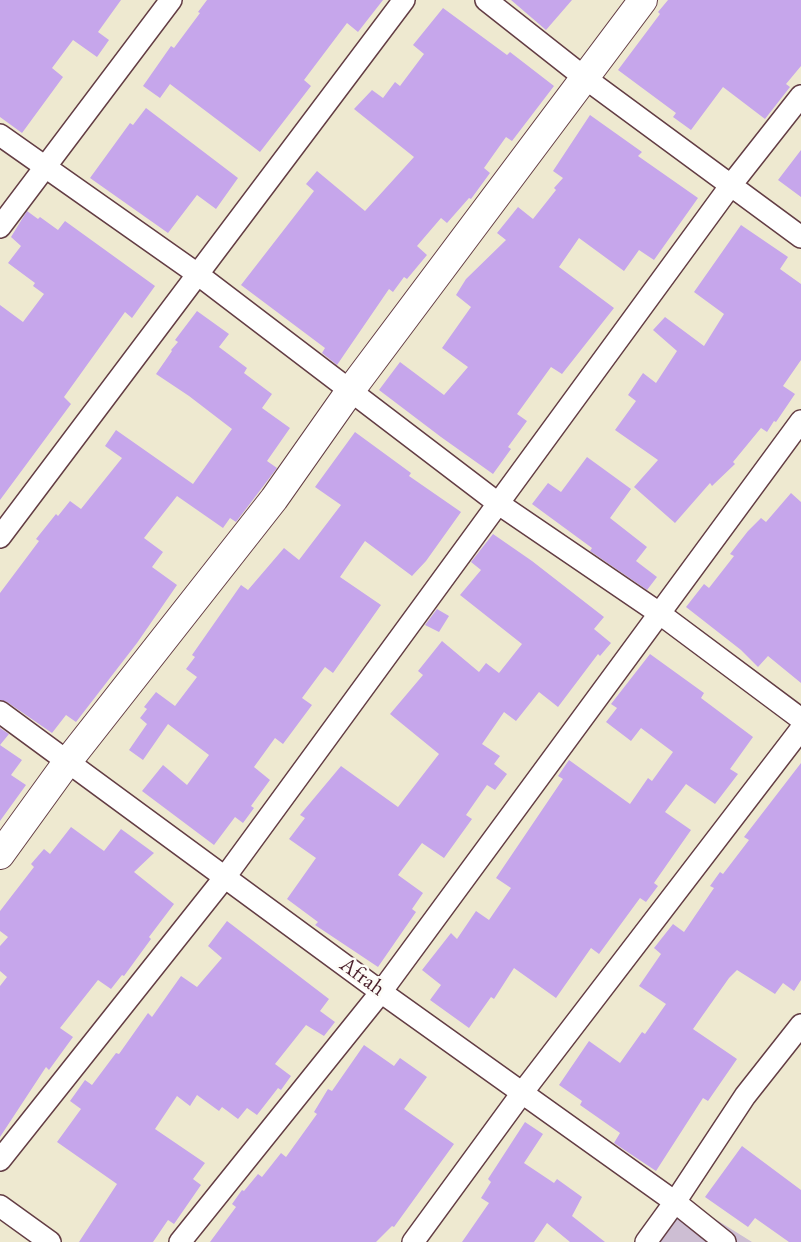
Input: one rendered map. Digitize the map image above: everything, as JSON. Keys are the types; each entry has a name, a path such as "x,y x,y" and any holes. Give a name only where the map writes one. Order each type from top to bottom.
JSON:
{"main road":[{"path":"0,855 68,761 274,499 350,391 643,0"}],"street":[{"path":"0,227 171,0"},
{"path":"0,537 196,273 404,0"},
{"path":"486,0 585,78 801,237"},
{"path":"0,1160 226,877 731,186 801,96"},
{"path":"0,135 196,273 498,504 659,613 801,719"},
{"path":"180,1242 381,992 801,421"},
{"name":"Afrah","path":"0,712 381,992 675,1202 725,1242"},
{"path":"413,1242 522,1093 801,729"},
{"path":"646,1242 675,1202 745,1096 801,1024"},
{"path":"0,1206 50,1242"}],"shaded area":[{"path":"683,1199 752,1242 651,1242"}],"building":[{"path":"0,0 121,0 98,32 109,40 97,57 73,40 52,68 63,77 22,133 0,117"},
{"path":"207,0 383,0 358,32 347,23 304,80 311,86 260,152 170,84 160,98 143,86 171,46 174,48 200,13 198,12"},
{"path":"511,0 572,0 546,30"},
{"path":"668,0 801,0 801,66 786,84 790,87 765,119 723,87 691,130 673,117 676,113 618,70 660,14 658,12"},
{"path":"443,8 507,55 510,52 554,86 512,141 506,137 484,168 490,173 471,199 469,198 447,223 441,218 417,246 427,255 407,279 404,277 393,292 389,289 337,365 322,353 325,348 241,285 314,191 306,184 317,171 365,211 414,157 354,109 372,90 383,98 395,82 400,86 424,54 413,45"},
{"path":"146,108 238,178 216,209 197,195 168,233 90,178 130,123 133,125"},
{"path":"590,115 642,152 638,156 698,198 654,260 639,250 624,271 579,238 559,267 614,308 562,374 551,367 517,414 527,421 508,447 511,449 493,474 379,390 400,362 444,395 468,367 442,348 471,307 456,295 466,279 506,240 497,233 518,207 533,219 556,190 554,188 563,178 553,171"},
{"path":"801,150 801,197 778,180"},
{"path":"27,211 38,219 40,217 58,230 65,221 155,286 132,318 125,312 64,397 71,404 0,500 0,305 23,322 44,294 33,286 35,283 8,263 21,246 11,237"},
{"path":"741,225 788,257 780,269 801,284 801,360 783,386 795,394 767,432 761,428 733,462 735,464 712,486 710,483 675,523 634,487 658,460 615,430 636,401 628,395 643,373 656,383 677,351 653,330 665,317 704,346 724,314 694,292"},
{"path":"197,311 229,334 219,347 247,368 244,373 272,394 262,408 290,428 267,461 277,468 236,522 230,518 223,528 177,496 144,538 163,552 152,567 177,585 137,643 76,722 66,715 52,733 7,702 0,700 0,593 39,541 36,539 56,514 58,516 70,501 81,509 122,458 105,446 116,430 193,484 232,429 189,396 156,374 178,342 175,340"},
{"path":"355,432 411,473 409,476 461,512 426,561 412,576 365,541 340,577 381,605 333,673 325,667 302,698 312,705 283,744 275,738 254,767 270,780 251,806 254,808 243,823 235,817 214,845 142,791 163,765 187,785 209,755 168,724 143,760 129,750 147,724 140,718 147,709 144,707 156,692 175,706 197,677 186,669 195,657 192,655 241,585 248,590 284,548 299,560 341,505 315,487"},
{"path":"587,457 631,489 610,518 647,547 636,561 657,577 647,590 590,551 592,548 532,504 548,483 561,492"},
{"path":"791,493 801,502 801,683 768,656 758,667 741,650 686,607 704,584 709,588 734,556 730,554 748,531 761,518 766,522"},
{"path":"493,534 532,561 604,617 594,629 611,643 600,656 598,654 558,707 539,692 516,721 504,712 482,744 500,756 494,764 507,774 495,790 487,785 466,815 472,819 444,858 422,843 398,875 423,893 412,909 416,912 378,967 315,925 318,922 287,899 316,858 289,839 305,818 300,815 341,766 398,807 439,754 390,714 423,675 418,671 442,641 479,672 486,663 499,673 522,644 460,595 481,570 471,562"},
{"path":"437,609 449,616 439,632 425,625"},
{"path":"650,654 704,693 701,698 753,737 730,769 738,774 715,804 686,784 665,812 691,830 654,883 658,886 646,902 640,898 599,954 591,948 556,998 514,968 494,999 491,997 469,1028 430,1000 441,985 422,970 451,933 457,939 476,911 489,920 511,888 496,878 563,779 558,776 569,760 630,804 648,778 652,781 673,752 641,728 631,741 606,722 617,708 611,704"},
{"path":"0,728 9,734 0,745"},
{"path":"0,745 22,760 11,775 26,785 0,821"},
{"path":"801,763 801,980 794,991 783,983 775,994 737,970 729,978 693,1029 737,1059 708,1101 703,1098 656,1171 614,1143 620,1133 580,1105 582,1101 559,1085 589,1041 620,1063 642,1032 645,1034 666,1004 639,986 661,954 654,948 673,924 684,932 714,888 710,886 720,872 723,874 749,840 744,837"},
{"path":"71,827 104,851 121,829 154,853 134,872 174,904 149,937 151,939 124,976 122,975 111,989 98,980 60,1028 73,1037 49,1070 46,1067 0,1137 0,986 7,977 0,971 0,946 8,937 0,931 0,911 34,867 31,864 44,849 50,854"},
{"path":"227,921 329,999 320,1011 335,1022 324,1036 306,1025 275,1064 291,1076 281,1090 278,1088 257,1115 247,1108 238,1119 222,1107 219,1111 197,1095 190,1106 177,1096 155,1129 205,1163 193,1179 201,1185 174,1224 168,1220 153,1242 79,1242 117,1184 57,1142 81,1109 70,1101 85,1080 92,1085 116,1053 119,1054 148,1013 152,1017 181,976 197,987 222,958 208,946"},
{"path":"364,1045 394,1066 400,1058 427,1077 404,1109 454,1144 394,1227 392,1226 376,1242 210,1242 236,1207 232,1204 242,1190 244,1191 258,1174 262,1177 281,1153 286,1157 317,1114 314,1112 328,1089 332,1091"},
{"path":"525,1122 543,1134 524,1163 554,1183 557,1179 582,1197 572,1216 605,1242 570,1242 547,1223 534,1242 462,1242 489,1203 481,1198 491,1182 488,1179"},
{"path":"742,1146 801,1190 801,1242 789,1242 755,1218 748,1227 705,1197"}]}
